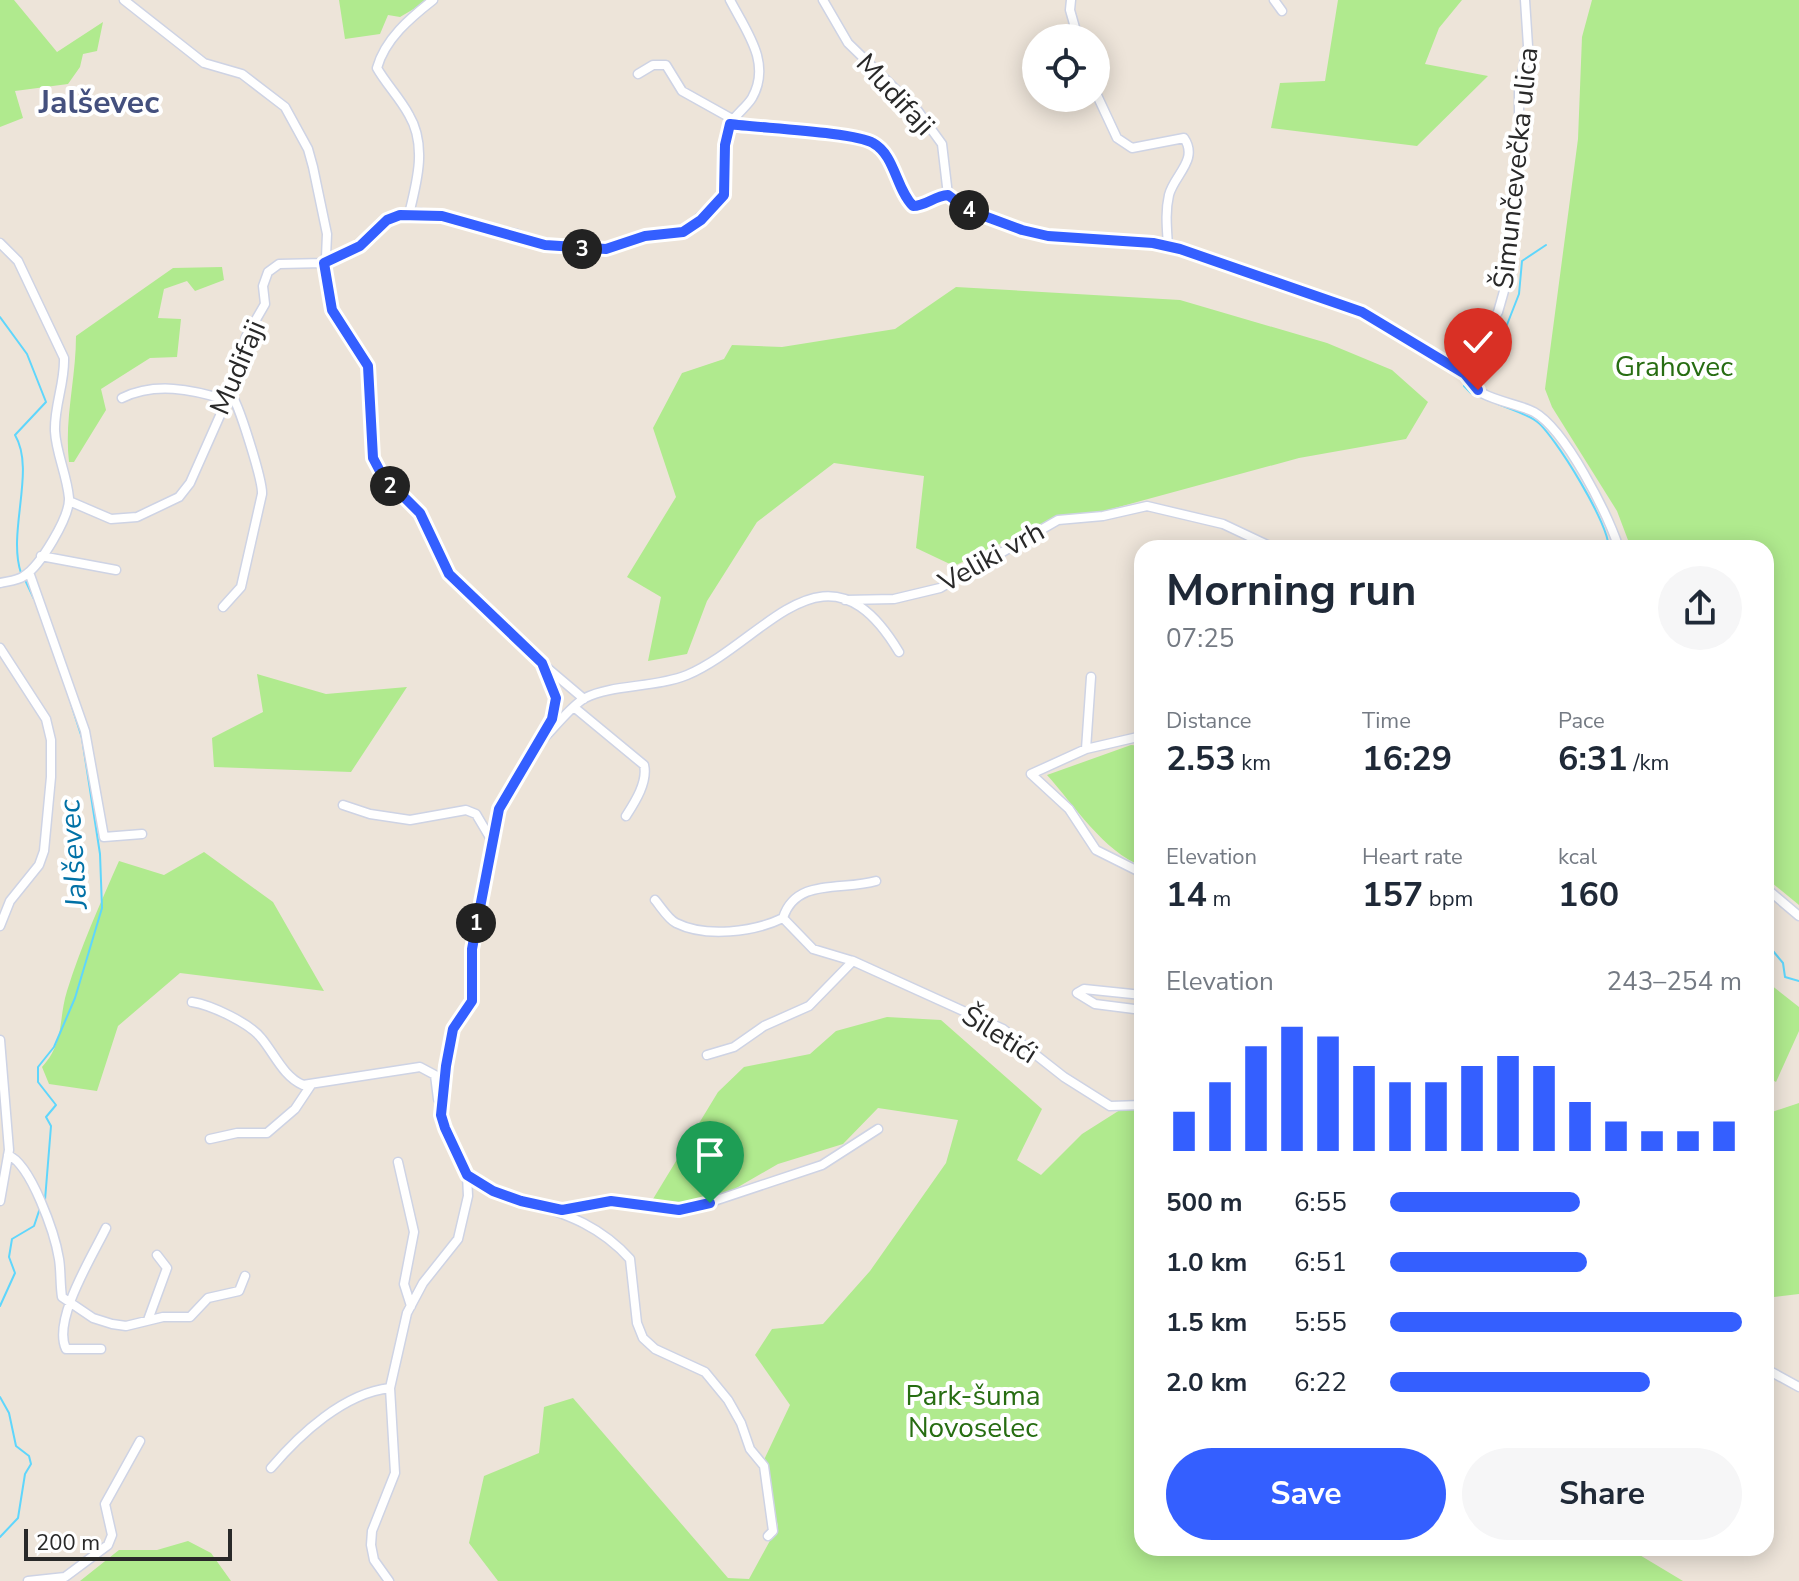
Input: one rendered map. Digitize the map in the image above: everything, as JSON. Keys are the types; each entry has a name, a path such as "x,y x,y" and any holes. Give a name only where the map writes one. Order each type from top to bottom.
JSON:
{"street":[{"path":"124,0 204,63 242,74 285,107 308,149 313,167 327,234 328,254 324,263 332,310 368,366 373,458 382,475 420,513 449,574 584,699 536,745"},
{"path":"433,0 394,37 381,55 377,68 411,116 418,140 420,164 409,214 442,216 545,245 578,249 606,249 645,236 683,232 701,220 724,195 725,145 732,122 752,98 761,68 757,50 730,0"},
{"name":"Mudifaji","path":"638,74 653,65 666,65 682,91 732,122 849,136 873,142 886,155 905,198 913,206 922,206 937,196 948,195 942,144 918,111 848,43 823,0"},
{"path":"1071,0 1074,24"},
{"path":"1274,0 1282,11"},
{"name":"Šimunčevečka ulica","path":"1465,374 1468,362 1498,312 1504,291 1519,155 1519,87 1528,46 1525,0"},
{"path":"1105,112 1117,138 1132,148 1184,138 1187,143 1189,154 1185,166 1169,192 1168,246"},
{"path":"948,195 981,216 1035,233 1168,246 1219,260 1282,286 1362,312 1465,374 1478,390 1535,413 1554,429 1596,493 1616,540"},
{"name":"Mudifaji","path":"69,501 111,519 137,517 179,497 190,483 228,397 246,337 265,304 263,286 268,272 279,264 324,263 372,238 387,220 409,214"},
{"path":"0,243 18,261 64,358 65,376 57,402 55,432 69,501 66,516 41,556 25,575 0,583"},
{"path":"122,398 142,390 164,388 235,397 263,482 241,587 223,607"},
{"name":"Veliki vrh","path":"584,699 662,684 690,674 793,604 815,597 894,599 940,588 1058,520 1103,516 1147,506 1223,524 1257,540"},
{"path":"41,556 116,570"},
{"path":"25,575 85,731 104,837 142,834"},
{"path":"845,600 861,606 882,624 899,652"},
{"path":"0,648 46,719 51,740 44,851 39,865 10,901 0,926"},
{"path":"441,1115 453,1029 472,1001 472,949 502,800 556,707 554,690 542,663"},
{"path":"1086,749 1091,677"},
{"path":"575,708 644,765 646,771 639,797 626,816"},
{"path":"1134,738 1086,749 1031,774 1069,809 1096,850 1134,869"},
{"path":"343,805 370,814 410,820 466,810 476,814 493,842"},
{"path":"655,900 675,923 706,930 752,929 783,918 791,899 805,892 876,881"},
{"path":"1774,895 1799,916"},
{"name":"Šiletići","path":"783,918 813,949 853,961 1003,1029 1064,1077 1110,1106 1134,1105"},
{"path":"707,1055 734,1047 764,1026 809,1006 853,961"},
{"path":"1134,994 1084,989 1077,993 1095,1004 1134,1009"},
{"path":"192,1002 218,1008 258,1033 291,1078 311,1085 420,1067 435,1075 441,1115 467,1175 468,1196 458,1239 423,1283 411,1306 390,1388 395,1473 371,1537 374,1560 389,1581"},
{"path":"0,1040 8,1155 0,1201"},
{"path":"210,1139 237,1133 267,1133 295,1109 311,1085"},
{"path":"562,1210 624,1201 679,1210 699,1206 822,1165 878,1129"},
{"path":"8,1155 21,1162 47,1217 59,1258 62,1297 70,1303 112,1324 126,1326 148,1320 190,1317 208,1298 239,1291 245,1276"},
{"path":"398,1162 414,1232 404,1284 411,1306"},
{"path":"467,1175 507,1196 562,1210 589,1225 630,1259 637,1323 643,1338 655,1349 705,1372 728,1400 741,1423 750,1449 764,1466 773,1531 768,1536"},
{"path":"101,1349 66,1349 63,1332 70,1303 106,1228"},
{"path":"148,1320 167,1268 157,1255"},
{"path":"1774,1373 1799,1387"},
{"path":"271,1468 299,1434 372,1390 390,1388"},
{"path":"28,1581 65,1577 108,1545 112,1535 105,1504 140,1441"}],"green space":[{"path":"0,0 14,0 57,52 103,22 97,51 83,54 80,67 68,84 15,91 23,118 0,127"},
{"path":"339,0 429,0 400,17 388,15 380,34 345,39"},
{"path":"1338,0 1462,0 1439,28 1425,64 1488,76 1417,146 1271,128 1280,83 1325,81"},
{"name":"Grahovec","path":"1592,0 1799,0 1799,905 1774,885 1774,540 1628,540 1617,511 1552,407 1545,389 1578,139 1582,37"},
{"path":"222,267 224,280 195,291 187,281 164,289 158,318 181,319 177,357 150,358 101,389 106,410 74,462 69,462 68,431 76,336 173,268"},
{"path":"956,287 1180,300 1327,343 1392,370 1428,402 1406,439 1299,458 1023,533 954,566 916,548 924,476 834,463 757,522 707,601 687,654 648,661 661,597 627,577 676,497 653,428 682,373 724,359 732,345 782,347 895,329"},
{"path":"257,674 326,694 407,687 351,772 214,767 212,738 263,712"},
{"path":"1134,745 1134,862 1102,839 1047,775"},
{"path":"204,852 273,902 324,991 180,973 118,1026 97,1091 49,1084 42,1067 54,1049 72,974 119,861 164,875"},
{"path":"1774,987 1799,1007 1799,1031 1776,1082"},
{"name":"Park-šuma Novoselec","path":"887,1017 941,1020 1042,1109 1017,1160 1041,1175 1082,1134 1134,1101 1134,1556 1641,1556 1683,1581 498,1581 469,1543 484,1476 539,1453 544,1407 573,1398 728,1578 749,1579 778,1526 762,1464 790,1405 755,1355 772,1329 823,1324 870,1271 946,1163 958,1120 878,1108 843,1144 778,1164 726,1194 680,1203 653,1199 718,1092 744,1067 810,1054 836,1031"},
{"path":"1799,1103 1799,1294 1774,1297 1774,1111"},
{"path":"188,1541 211,1553 231,1581 80,1581 119,1550 157,1550"}],"waterway":[{"path":"1471,380 1501,340 1519,294 1522,261 1546,245"},
{"name":"Jalševec","path":"0,317 27,354 46,402 15,435 23,466 17,539 21,573"},
{"path":"1464,386 1471,393 1490,401"},
{"path":"1496,403 1522,413 1544,429 1592,503 1607,540"},
{"name":"Jalševec","path":"26,582 34,599"},
{"name":"Jalševec","path":"45,1200 51,1126 46,1117 56,1105 38,1082 38,1067 54,1047 75,998 102,908 100,854 82,738 67,691"},
{"path":"1774,952 1783,963 1785,977 1799,981"},
{"name":"Jalševec","path":"0,1306 15,1273 9,1257 12,1239 34,1226 40,1208"},
{"name":"Jalševec","path":"0,1397 9,1413 16,1446 29,1456 31,1464 25,1474 18,1518 0,1537"}],"district":[{"name":"Jalševec","path":"99,102"}],"route":[{"path":"710,1203 679,1210 611,1201 562,1210 521,1201 493,1191 467,1175 445,1128 441,1115 446,1066 453,1029 472,1001 472,949 499,809 552,719 556,698 542,663 499,618 449,574 420,513 392,489 382,475 373,458 368,366 332,310 324,263 372,238 387,220 420,213 442,216 477,228 517,234 545,245 578,249 606,249 645,236 683,232 701,220 724,195 725,145 730,124 849,136 873,142 886,155 905,198 913,206 922,206 937,196 948,195 968,210 1022,230 1092,241 1153,243 1219,260 1282,286 1362,312 1414,342 1458,373 1465,374 1467,381 1478,390"}]}
